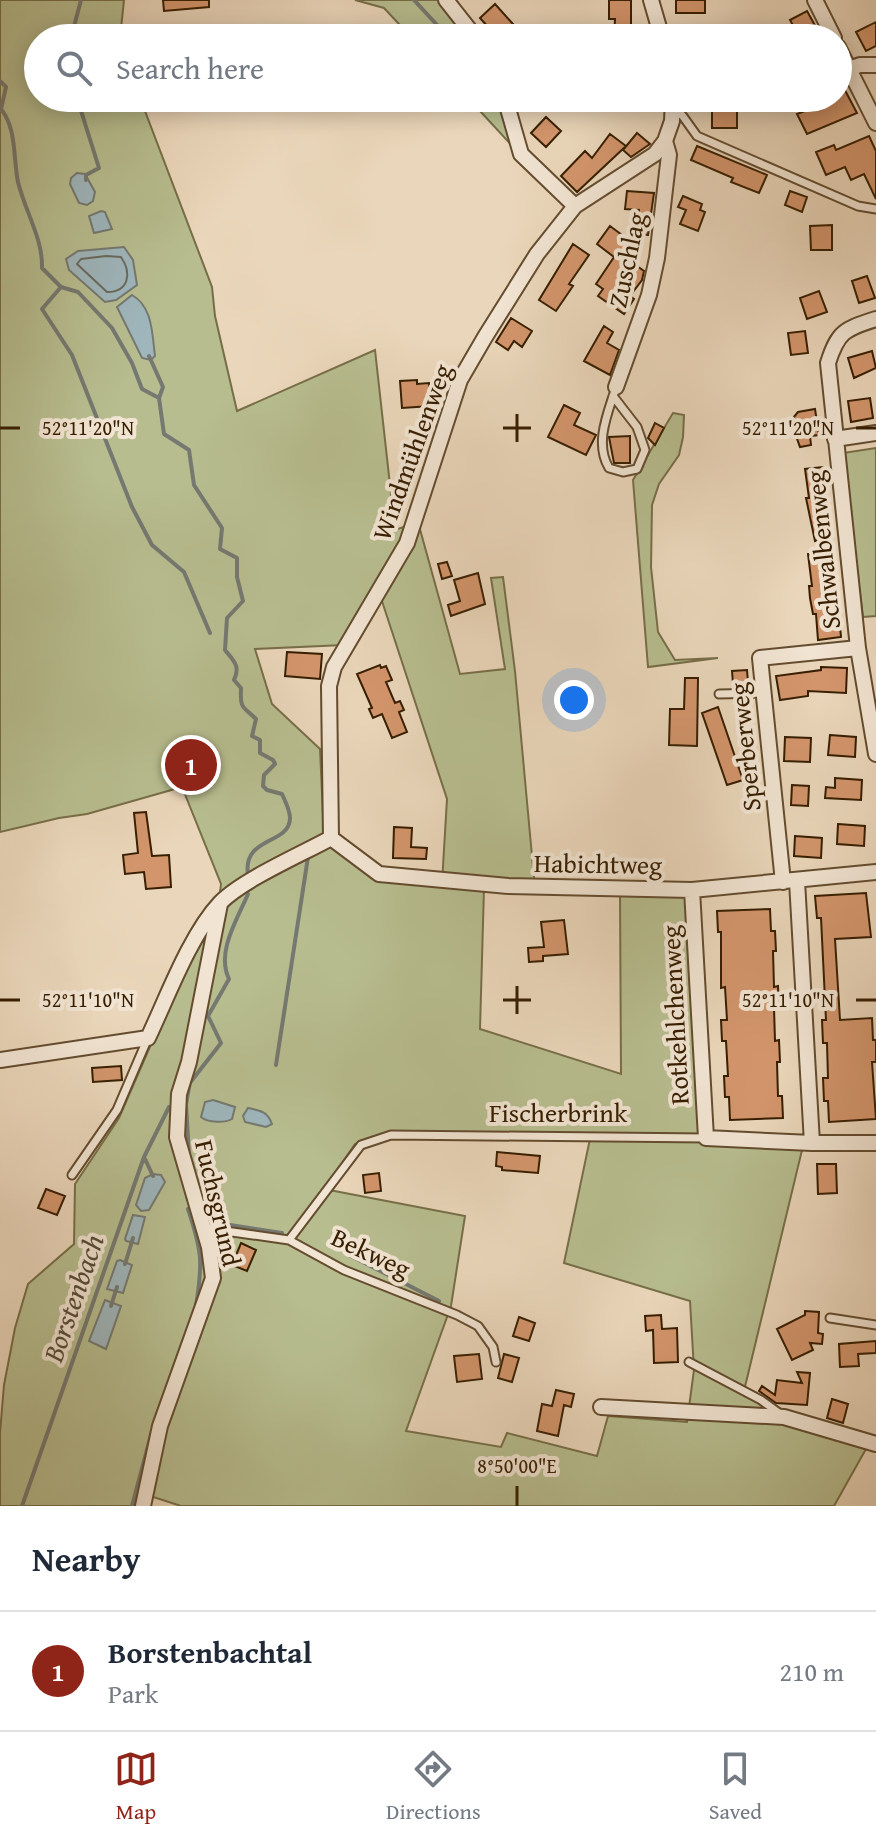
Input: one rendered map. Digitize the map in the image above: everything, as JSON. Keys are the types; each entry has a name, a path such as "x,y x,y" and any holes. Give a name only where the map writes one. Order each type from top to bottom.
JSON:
{"street":[{"path":"446,0 465,24"},
{"path":"651,0 658,24"},
{"path":"815,0 827,24"},
{"path":"852,68 876,65"},
{"path":"852,75 876,123"},
{"path":"509,112 521,154 575,206"},
{"path":"665,141 673,112"},
{"name":"Windmühlenweg","path":"331,838 329,686 334,667 407,543 460,380 537,254 575,206 655,154 665,141"},
{"name":"Zuschlag","path":"614,392 649,295 657,258 669,155 665,141"},
{"name":"Schwalbenweg","path":"876,319 847,328 835,341 828,363 858,648 876,754"},
{"path":"835,439 876,433"},
{"name":"Sperberweg","path":"812,1143 790,882 760,658 858,648"},
{"path":"0,1060 148,1038 193,945 220,904 238,889 331,838"},
{"name":"Habichtweg","path":"331,838 379,874 508,886 692,890 876,872"},
{"name":"Rotkehlchenweg","path":"692,890 706,1138"},
{"name":"Fuchsgrund","path":"143,1506 160,1426 213,1278 209,1247 177,1137 179,1094 189,1062 220,904"},
{"name":"Fischerbrink","path":"706,1138 876,1143"},
{"path":"601,1407 784,1417 876,1444"}],"lane":[{"path":"679,112 697,136 858,206 876,209"},
{"path":"614,392 637,427 645,450 637,469 623,472 609,468 603,457 603,427 614,392"},
{"path":"719,694 764,693"},
{"path":"72,1175 117,1110 148,1038"},
{"name":"Fischerbrink","path":"289,1240 361,1145 391,1135 706,1138"},
{"name":"Bekweg","path":"202,1227 289,1240 344,1270 457,1315 478,1326 493,1347 496,1362"},
{"path":"830,1318 876,1325"},
{"path":"689,1362 761,1400 784,1417"}],"green space":[{"path":"0,0 124,0 121,24 24,24 24,112 145,112 212,287 215,316 237,411 375,350 395,530 418,522 460,674 505,669 491,578 503,577 535,889 484,888 480,1029 621,1074 620,892 686,894 702,1139 803,1146 743,1395 866,1449 834,1506 181,1506 138,1492 135,1506 0,1506 0,1433 4,1385 15,1328 28,1284 74,1244 75,1184 119,1118 192,950 218,909 221,884 182,787 87,814 0,832","holes":["378,589 447,799 442,883 376,880 324,837 320,749 272,704 255,649 344,645","388,1132 591,1134 564,1263 690,1301 694,1370 687,1422 608,1416 597,1456 507,1433 501,1447 406,1431 451,1306 465,1216 324,1189 355,1144"]},
{"path":"355,0 441,0 461,24 399,24 384,8"},
{"path":"481,112 507,112 517,151"},
{"path":"673,413 684,415 679,455 659,484 652,505 651,567 658,632 675,660 718,658 648,667 633,480"},
{"path":"876,448 876,616 863,617 843,453"}],"water":[{"path":"77,173 85,174 95,192 93,201 87,205 79,203 70,184"},
{"path":"105,212 112,229 94,233 89,216"},
{"path":"124,247 133,260 137,285 116,300 105,302 69,270 66,259 78,251"},
{"path":"132,295 148,314 155,356 151,360 142,358 117,307"},
{"path":"213,1100 235,1107 232,1119 216,1122 201,1117 205,1102"},
{"path":"248,1108 263,1112 272,1124 266,1127 245,1122 243,1116"},
{"path":"153,1174 161,1175 165,1182 149,1210 141,1211 136,1205 145,1178"},
{"path":"133,1215 145,1217 138,1244 125,1239"},
{"path":"120,1260 132,1265 123,1293 107,1289"},
{"path":"105,1300 121,1306 106,1349 89,1341"}],"building":[{"path":"163,0 209,0 209,7 164,11"},
{"path":"609,0 631,0 631,24 615,24 615,19 609,19"},
{"path":"676,0 705,0 705,13 676,13"},
{"path":"495,4 513,24 485,24 480,18"},
{"path":"807,11 814,24 792,24 790,20"},
{"path":"876,22 876,46 866,51 856,32"},
{"path":"852,104 857,113 807,134 797,114 852,112"},
{"path":"712,112 737,112 737,128 712,128"},
{"path":"546,117 561,131 546,147 531,133"},
{"path":"637,133 650,144 631,157 623,150"},
{"path":"610,134 626,146 577,192 561,176 585,151 592,158"},
{"path":"869,136 876,151 876,199 864,174 851,180 845,167 826,175 816,152 834,145 836,150"},
{"path":"697,146 767,175 759,193 691,160"},
{"path":"627,191 654,193 648,235 637,234 639,210 625,209"},
{"path":"790,191 807,197 802,212 785,205"},
{"path":"683,196 702,204 700,210 705,212 698,231 680,224 686,210 678,207"},
{"path":"832,225 832,250 811,250 810,226"},
{"path":"610,226 634,244 624,257 644,271 642,280 630,296 634,299 624,314 598,296 603,289 596,284 614,257 597,244"},
{"path":"573,244 589,255 569,284 573,286 556,311 539,300"},
{"path":"867,276 875,298 859,303 852,281"},
{"path":"819,291 827,312 807,319 800,298"},
{"path":"511,318 532,331 522,347 514,341 508,350 496,342"},
{"path":"604,326 613,332 607,343 619,350 610,375 584,361"},
{"path":"805,331 808,353 791,355 788,333"},
{"path":"872,351 876,368 854,378 848,358"},
{"path":"417,380 417,384 429,383 431,406 402,408 400,381"},
{"path":"870,398 873,418 851,422 848,401"},
{"path":"564,405 580,413 574,425 596,435 586,455 548,437"},
{"path":"815,409 819,435 810,436 811,445 800,447 795,433 802,424 793,418 798,412"},
{"path":"655,423 664,428 655,445 648,438"},
{"path":"630,436 630,463 614,463 609,437"},
{"path":"823,467 832,538 815,541 806,498 809,498 805,469"},
{"path":"822,552 827,584 836,583 841,637 818,640 816,614 813,614 810,598 809,586 812,586 808,554"},
{"path":"447,562 452,576 442,579 438,564"},
{"path":"478,573 485,604 451,616 448,605 460,601 454,580"},
{"path":"287,652 322,654 320,679 285,676"},
{"path":"380,665 381,668 386,666 392,680 386,682 395,703 400,701 404,710 399,712 407,732 392,738 382,714 373,718 369,709 372,708 357,674"},
{"path":"821,667 847,668 846,693 808,691 808,696 780,700 776,676 821,670"},
{"path":"747,670 748,683 733,684 732,671"},
{"path":"685,678 698,678 697,746 669,745 670,709 684,709"},
{"path":"718,707 743,780 727,785 702,713"},
{"path":"830,735 856,737 855,757 828,755"},
{"path":"785,737 811,738 810,762 784,761"},
{"path":"835,778 862,780 861,800 825,798 826,787 835,788"},
{"path":"792,785 809,786 808,806 791,805"},
{"path":"146,812 152,856 169,855 171,887 146,889 144,872 125,874 123,855 138,853 134,813"},
{"path":"838,824 865,826 864,846 837,844"},
{"path":"394,827 412,828 411,847 427,848 426,859 393,858"},
{"path":"795,836 822,838 821,858 794,856"},
{"path":"866,893 871,937 835,939 840,1020 872,1018 873,1040 876,1040 876,1062 872,1062 876,1119 829,1122 823,1078 828,1078 827,1043 823,1043 822,1020 826,1020 821,918 817,918 815,896"},
{"path":"770,909 771,931 775,931 774,987 778,986 779,1008 774,1008 775,1041 779,1040 780,1062 777,1062 778,1096 782,1096 783,1118 730,1120 729,1097 725,1097 724,1076 728,1076 721,1020 727,1020 725,987 721,988 721,932 718,932 717,911"},
{"path":"564,920 568,954 543,956 543,961 529,962 528,948 544,947 541,922"},
{"path":"121,1066 122,1080 93,1082 92,1068"},
{"path":"497,1152 540,1156 538,1173 502,1170 502,1167 496,1166"},
{"path":"817,1164 836,1164 837,1193 818,1194"},
{"path":"379,1173 381,1191 365,1193 363,1175"},
{"path":"46,1189 65,1196 57,1215 38,1208"},
{"path":"241,1243 256,1250 247,1271 232,1265"},
{"path":"805,1311 819,1312 818,1333 823,1334 822,1344 810,1343 813,1350 792,1360 777,1329 805,1315"},
{"path":"661,1315 662,1329 677,1328 678,1362 654,1363 653,1330 646,1331 645,1316"},
{"path":"519,1317 535,1323 529,1341 513,1336"},
{"path":"876,1341 876,1353 858,1354 859,1366 840,1367 839,1344"},
{"path":"479,1354 482,1379 457,1382 454,1356"},
{"path":"504,1354 519,1358 512,1382 498,1378"},
{"path":"797,1372 810,1373 807,1405 776,1403 759,1391 762,1386 775,1395 777,1380 802,1383"},
{"path":"556,1390 574,1394 571,1407 564,1405 558,1436 537,1431 542,1404 552,1406"},
{"path":"832,1399 848,1404 843,1423 827,1418"}],"waterway":[{"path":"75,24 81,0"},
{"path":"414,0 436,24"},
{"name":"Borstenbach","path":"0,81 6,87 1,109 10,125 18,182 37,236 42,268 61,287 78,292 112,328 132,363 142,389 159,398 164,434 189,450 194,485 222,528 220,549 237,558 237,577 243,601 227,618 225,650 236,667 234,680 241,688 242,704 256,719 252,736 260,740 260,753 275,764 264,775 263,786 282,794 290,818 283,833 252,853 248,875"},
{"path":"81,112 99,168 86,175 86,180"},
{"path":"61,287 42,309 72,355 132,507 152,545 184,572 210,633"},
{"path":"149,356 163,387 159,398"},
{"path":"276,1065 308,857"},
{"name":"Borstenbach","path":"189,1084 221,1043 208,1016 229,979 226,947 248,894"},
{"name":"Borstenbach","path":"189,1156 186,1104 190,1082"},
{"name":"Borstenbach","path":"22,1506 144,1157 169,1107"},
{"path":"145,1159 153,1176"},
{"name":"Borstenbach","path":"188,1209 200,1257 196,1306"},
{"path":"205,1214 217,1223 282,1233"},
{"path":"125,1264 133,1238"},
{"path":"351,1256 439,1301"},
{"path":"111,1306 117,1287"},
{"name":"Borstenbach","path":"132,1506 152,1431"}],"place":[{"name":"Borstenbachtal","path":"191,765"}]}
